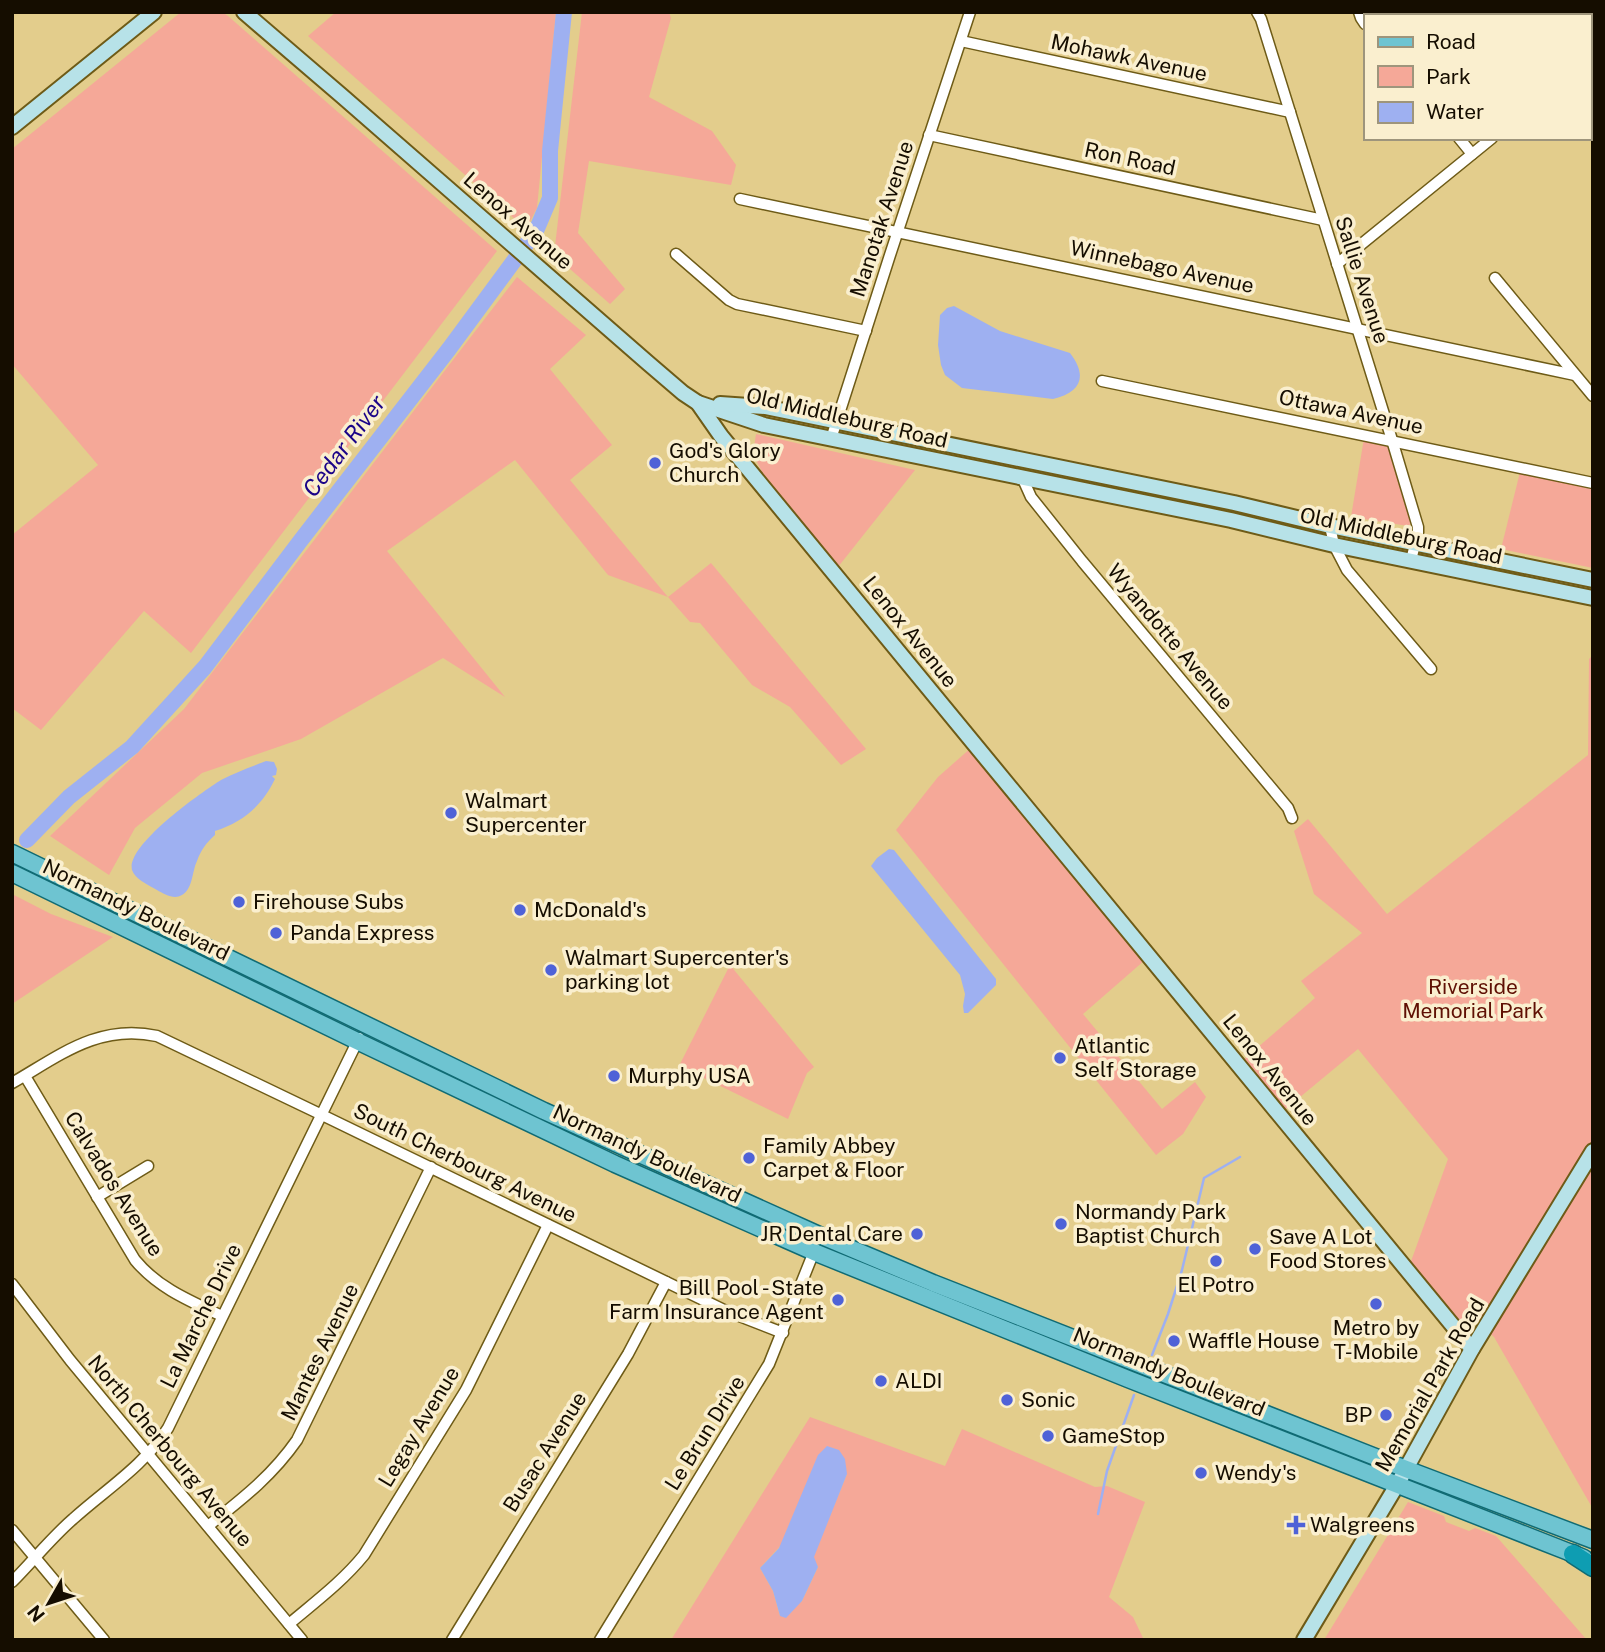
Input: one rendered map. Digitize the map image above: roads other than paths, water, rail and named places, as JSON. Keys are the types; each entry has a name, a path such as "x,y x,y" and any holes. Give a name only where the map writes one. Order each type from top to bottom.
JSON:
{"highway":[{"path":"1573,1554 1593,1567"}],"main road":[{"path":"12,127 154,12"},
{"name":"Lenox Avenue","path":"244,12 648,363 698,403 720,435 1472,1349"},
{"name":"Old Middleburg Road","path":"698,403 765,407 1593,580"},
{"name":"Old Middleburg Road","path":"698,403 764,425 1231,520 1334,545 1593,598"},
{"path":"1015,459 1022,477"},
{"path":"1157,506 1160,489"},
{"name":"Normandy Boulevard","path":"12,853 544,1111 819,1235 933,1283 1593,1540"},
{"name":"Normandy Boulevard","path":"12,873 615,1164 814,1252 1593,1562"},
{"name":"Memorial Park Road","path":"1304,1640 1397,1485 1472,1349 1593,1151"}],"street":[{"name":"Manotak Avenue","path":"831,439 971,12"},
{"name":"Sallie Avenue","path":"1257,12 1418,527 1411,560"},
{"name":"Mohawk Avenue","path":"961,41 1290,112"},
{"name":"Ron Road","path":"929,135 1323,220"},
{"path":"1461,140 1472,154"},
{"path":"1337,264 1490,140"},
{"name":"Winnebago Avenue","path":"740,199 1575,375"},
{"path":"676,254 737,304 866,331"},
{"path":"1494,278 1592,395"},
{"name":"Ottawa Avenue","path":"1102,381 1593,483"},
{"name":"Wyandotte Avenue","path":"1022,477 1025,487 1040,508 1288,808 1292,818"},
{"path":"1330,526 1334,545 1346,570 1431,669"},
{"name":"La Marche Drive","path":"12,1582 74,1518 159,1442 366,1025"},
{"name":"South Cherbourg Avenue","path":"25,1076 103,1035 130,1032 167,1040 724,1310 783,1332"},
{"path":"12,1083 25,1076"},
{"name":"Calvados Avenue","path":"25,1076 127,1249 146,1273 174,1294 222,1316"},
{"path":"97,1197 148,1166"},
{"name":"Mantes Avenue","path":"208,1526 270,1474 297,1440 430,1167"},
{"name":"Legay Avenue","path":"289,1623 337,1585 364,1555 466,1390 548,1225"},
{"name":"Le Brun Drive","path":"600,1640 769,1364 819,1235"},
{"name":"Busac Avenue","path":"452,1640 628,1354 666,1282"},
{"name":"North Cherbourg Avenue","path":"12,1284 69,1360 302,1640"},
{"path":"12,1530 104,1640"}],"water":[{"path":"954,306 1000,331 1070,353 1079,369 1079,382 1070,393 1053,399 962,388 945,375 938,345 940,315 947,308"},
{"path":"266,761 274,762 277,769 276,775 272,776 275,779 270,789 251,812 215,831 215,835 200,853 186,892 176,897 169,896 136,876 132,870 133,859 167,820 221,780"},
{"path":"889,849 894,850 996,979 996,985 968,1013 964,1013 965,994 960,975 871,866"},
{"path":"827,1446 839,1450 845,1459 847,1474 814,1557 818,1567 802,1601 786,1618 780,1616 773,1591 760,1568 779,1548 818,1455"}],"waterway":[{"name":"Cedar River","path":"27,840 69,797 132,747 205,667 536,231 550,198 550,151 564,12"},
{"path":"1152,1355 1182,1270 1204,1178 1240,1157"},
{"path":"1098,1514 1107,1471 1134,1395"}],"place":[{"name":"God's Glory Church","path":"655,463"},
{"name":"Walmart Supercenter","path":"451,813"},
{"name":"Firehouse Subs","path":"239,902"},
{"name":"McDonald's","path":"520,910"},
{"name":"Panda Express","path":"276,933"},
{"name":"Walmart Supercenter's parking lot","path":"551,970"},
{"name":"Atlantic Self Storage","path":"1060,1058"},
{"name":"Murphy USA","path":"614,1076"},
{"name":"Family Abbey Carpet & Floor","path":"749,1158"},
{"name":"Normandy Park Baptist Church","path":"1061,1224"},
{"name":"JR Dental Care","path":"917,1234"},
{"name":"Save A Lot Food Stores","path":"1255,1249"},
{"name":"El Potro","path":"1216,1261"},
{"name":"Bill Pool - State Farm Insurance Agent","path":"838,1300"},
{"name":"Metro by T-Mobile","path":"1376,1304"},
{"name":"Waffle House","path":"1174,1341"},
{"name":"ALDI","path":"881,1381"},
{"name":"Sonic","path":"1007,1400"},
{"name":"BP","path":"1386,1415"},
{"name":"GameStop","path":"1048,1436"},
{"name":"Wendy's","path":"1201,1473"},
{"name":"Walgreens","path":"1296,1525"}],"park label":[{"name":"Riverside Memorial Park","path":"1473,999"}]}
